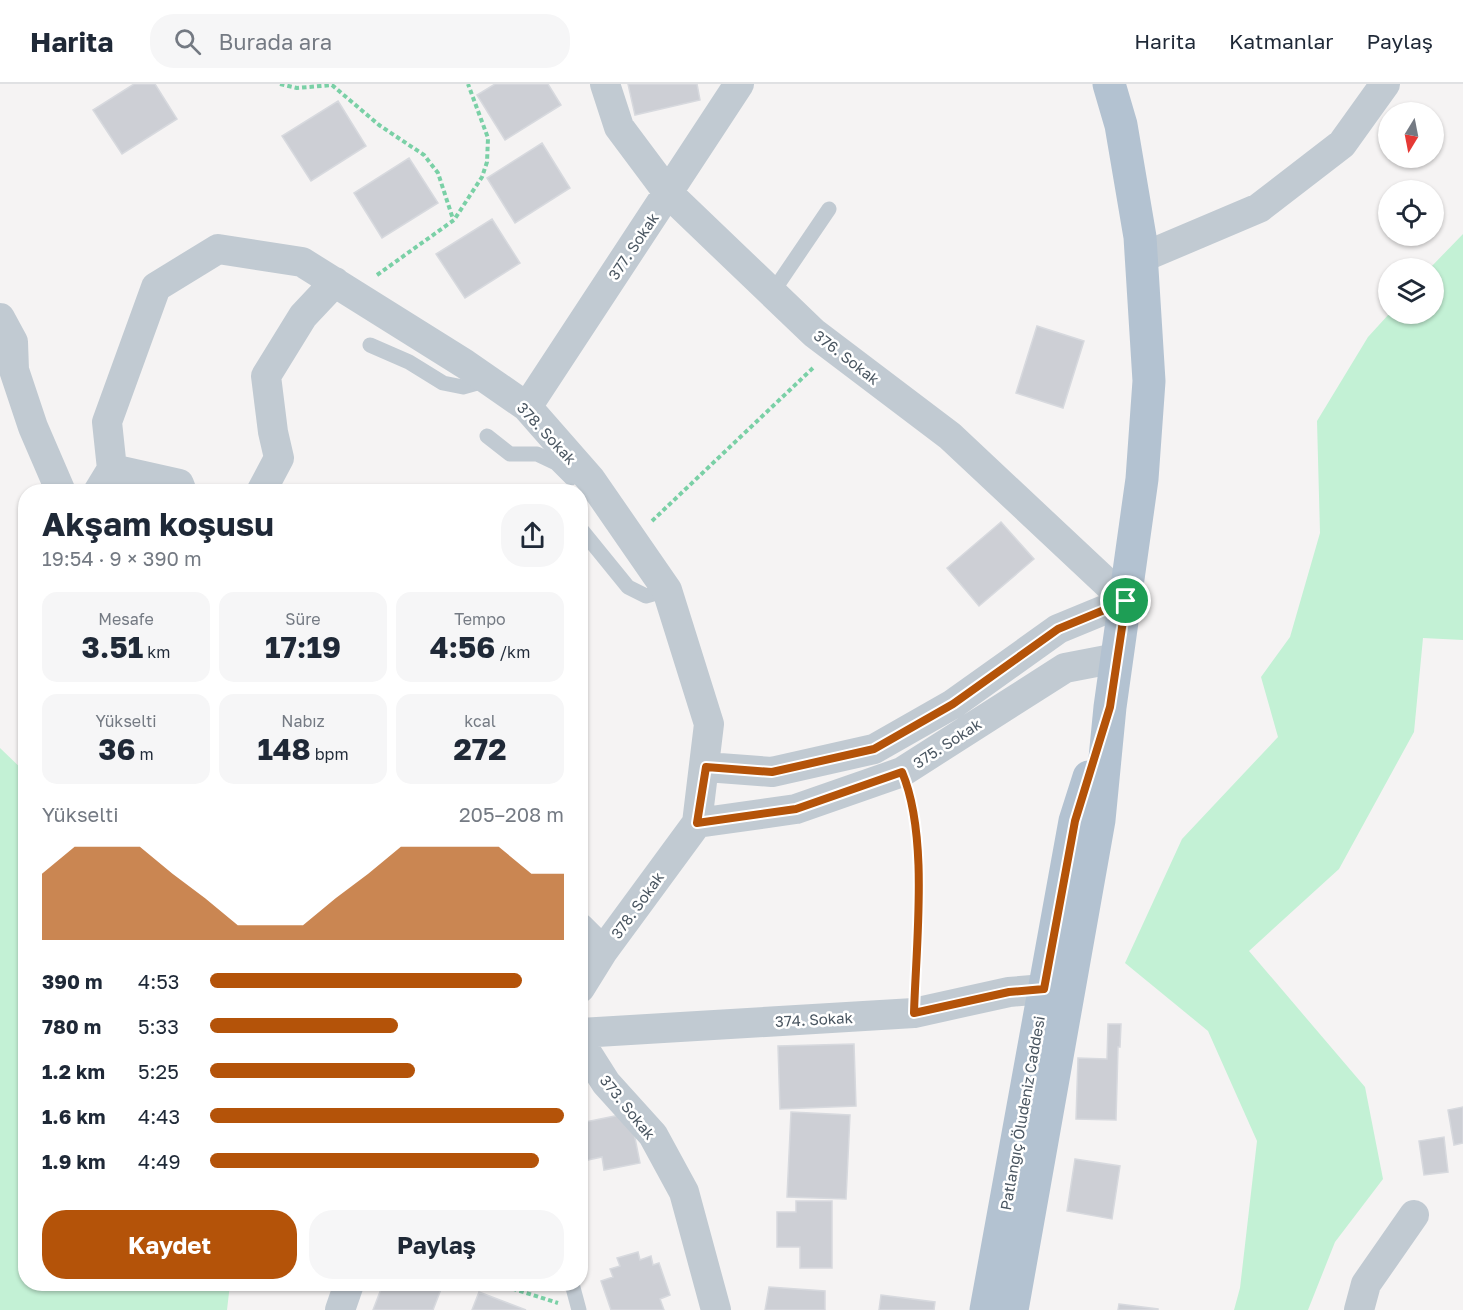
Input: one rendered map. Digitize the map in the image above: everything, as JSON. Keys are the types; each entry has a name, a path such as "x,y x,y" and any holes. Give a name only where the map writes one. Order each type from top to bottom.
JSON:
{"main road":[{"name":"Patlangıç Öludeniz Caddesi","path":"1012,1310 1099,820 1110,707 1142,479 1149,381 1141,258 1121,125 1109,84"},
{"name":"Patlangıç Öludeniz Caddesi","path":"986,1310 1075,821 1110,707"}],"street":[{"name":"376. Sokak","path":"605,84 619,127 669,194 834,348 950,436 1126,601"},
{"name":"377. Sokak","path":"527,407 740,84"},
{"path":"1141,258 1259,208 1342,144 1385,84"},
{"name":"378. Sokak","path":"105,481 107,422 156,287 218,249 302,262 527,407 591,480 667,590 709,724 706,767 697,823 603,951 588,975"},
{"path":"265,484 279,458 273,432 266,376 303,316 335,282"},
{"path":"0,318 14,342 7,372 58,484"},
{"path":"105,481 135,484"},
{"path":"706,767 772,772 874,749 953,704 1058,629 1126,601"},
{"path":"1058,629 1065,668"},
{"name":"375. Sokak","path":"697,823 796,809 902,772 1065,668 1117,658"},
{"path":"588,936 603,951"},
{"name":"374. Sokak","path":"588,1033 914,1013 1009,992 1044,989"},
{"name":"373. Sokak","path":"588,1055 606,1083 653,1135 684,1192 716,1310"},
{"path":"1359,1310 1366,1284 1414,1215"},
{"path":"340,1310 347,1291"}],"lane":[{"path":"772,292 829,209"},
{"path":"370,345 409,363 443,383 463,387 488,380"},
{"path":"487,436 510,454 537,454 556,463 577,484"},
{"path":"588,495 632,540"},
{"path":"588,538 628,587 646,596 667,590"},
{"path":"575,1291 579,1310"}],"path":[{"path":"280,84 297,88 332,85 379,125 424,155 438,172 454,220"},
{"path":"372,277 389,269 454,220 482,177 487,162 488,138 468,84"},
{"path":"632,540 711,468 834,348"},
{"path":"902,772 912,794 918,838 914,1013"},
{"path":"517,1291 536,1298"}],"green space":[{"path":"1463,234 1463,640 1423,638 1414,732 1339,869 1249,951 1365,1087 1383,1179 1335,1242 1308,1310 1234,1310 1240,1288 1257,1141 1208,1031 1125,963 1182,839 1278,737 1261,677 1290,637 1320,533 1317,421 1368,337 1380,324 1444,324 1444,258 1440,258"},
{"path":"0,748 18,765 18,1291 229,1291 227,1310 0,1310"}],"building":[{"path":"134,84 155,84 177,119 122,154 93,110"},
{"path":"495,84 548,84 561,105 505,140 477,95"},
{"path":"628,84 697,84 700,100 635,115"},
{"path":"338,101 366,146 311,181 282,136"},
{"path":"542,143 570,188 515,223 487,178"},
{"path":"409,158 438,203 382,238 354,193"},
{"path":"492,219 520,263 465,298 436,254"},
{"path":"1037,326 1084,341 1063,408 1016,393"},
{"path":"1001,522 1034,559 979,606 947,568"},
{"path":"1108,1024 1121,1024 1116,1120 1076,1119 1078,1058 1107,1059"},
{"path":"854,1044 856,1106 780,1109 778,1046"},
{"path":"1463,1107 1463,1143 1454,1145 1448,1110"},
{"path":"791,1112 850,1115 846,1199 787,1197"},
{"path":"630,1113 640,1163 604,1170 602,1157 588,1160 588,1121"},
{"path":"1444,1137 1448,1172 1424,1175 1419,1141"},
{"path":"1075,1159 1120,1166 1112,1219 1067,1211"},
{"path":"796,1201 832,1201 832,1268 800,1268 800,1247 777,1247 777,1212 796,1212"},
{"path":"638,1252 640,1260 651,1256 653,1265 659,1263 670,1295 660,1299 664,1310 611,1310 601,1281 613,1277 610,1269 620,1266 617,1258"},
{"path":"769,1287 825,1291 825,1310 765,1310"},
{"path":"380,1291 440,1291 433,1310 373,1310"},
{"path":"479,1292 526,1310 472,1310"},
{"path":"881,1295 935,1302 934,1310 879,1310"},
{"path":"1119,1304 1158,1309 1158,1310 1118,1310"}],"route":[{"path":"1126,601 1110,707 1075,821 1044,989 1009,992 914,1013 918,838 912,794 902,772 796,809 697,823 706,767 772,772 874,749 953,704 1058,629 1126,601"}]}
